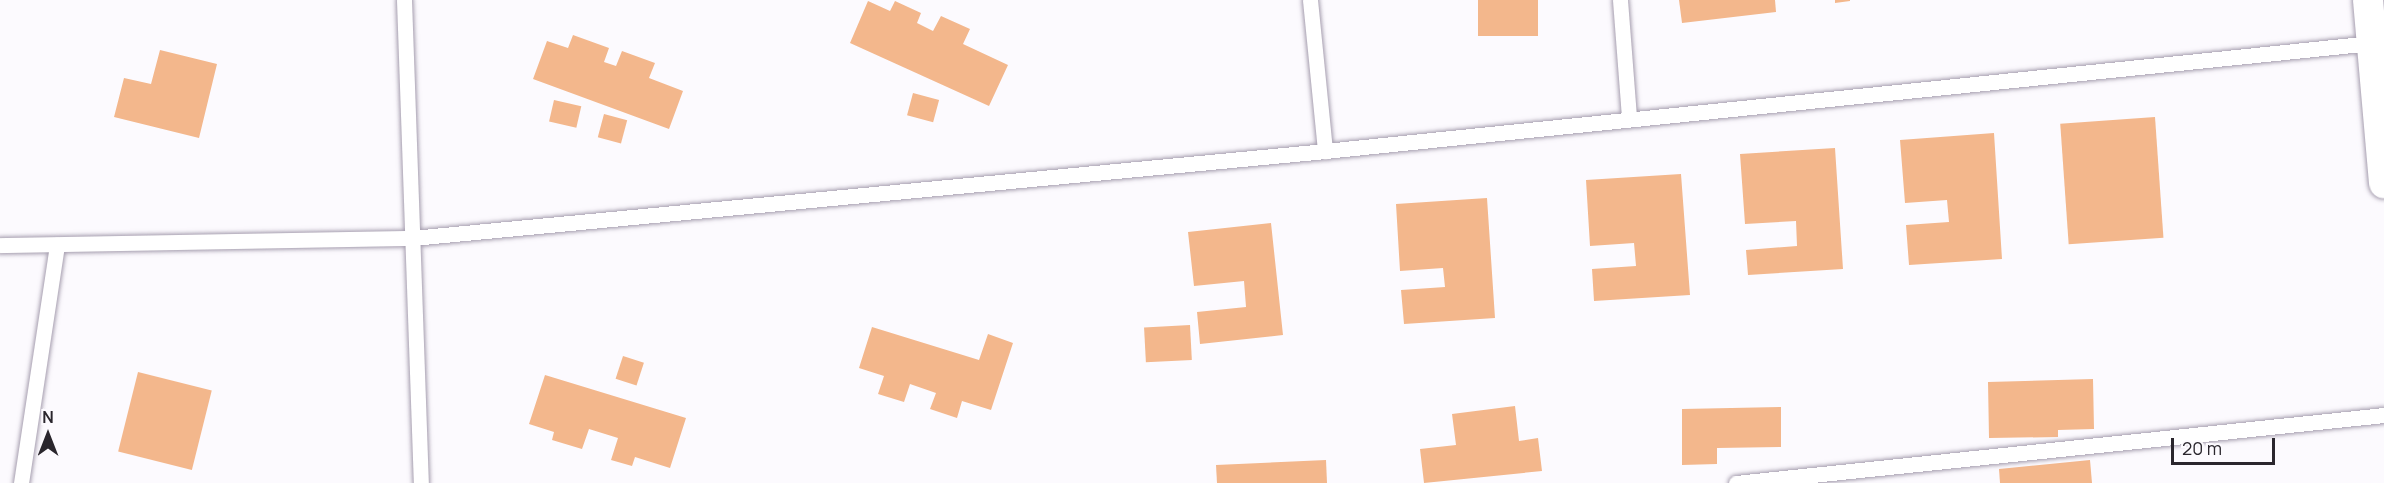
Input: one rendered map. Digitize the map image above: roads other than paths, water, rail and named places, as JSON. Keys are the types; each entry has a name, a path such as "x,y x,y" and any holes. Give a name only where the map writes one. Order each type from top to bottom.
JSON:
{"street":[{"path":"2368,0 2384,183"}],"lane":[{"path":"404,0 421,483"},
{"path":"1310,0 1325,151"},
{"path":"1620,0 1629,117"},
{"path":"0,245 412,238 1325,151 1629,117 2372,43"},
{"path":"21,483 57,245"},
{"path":"1736,483 2384,415"}]}
